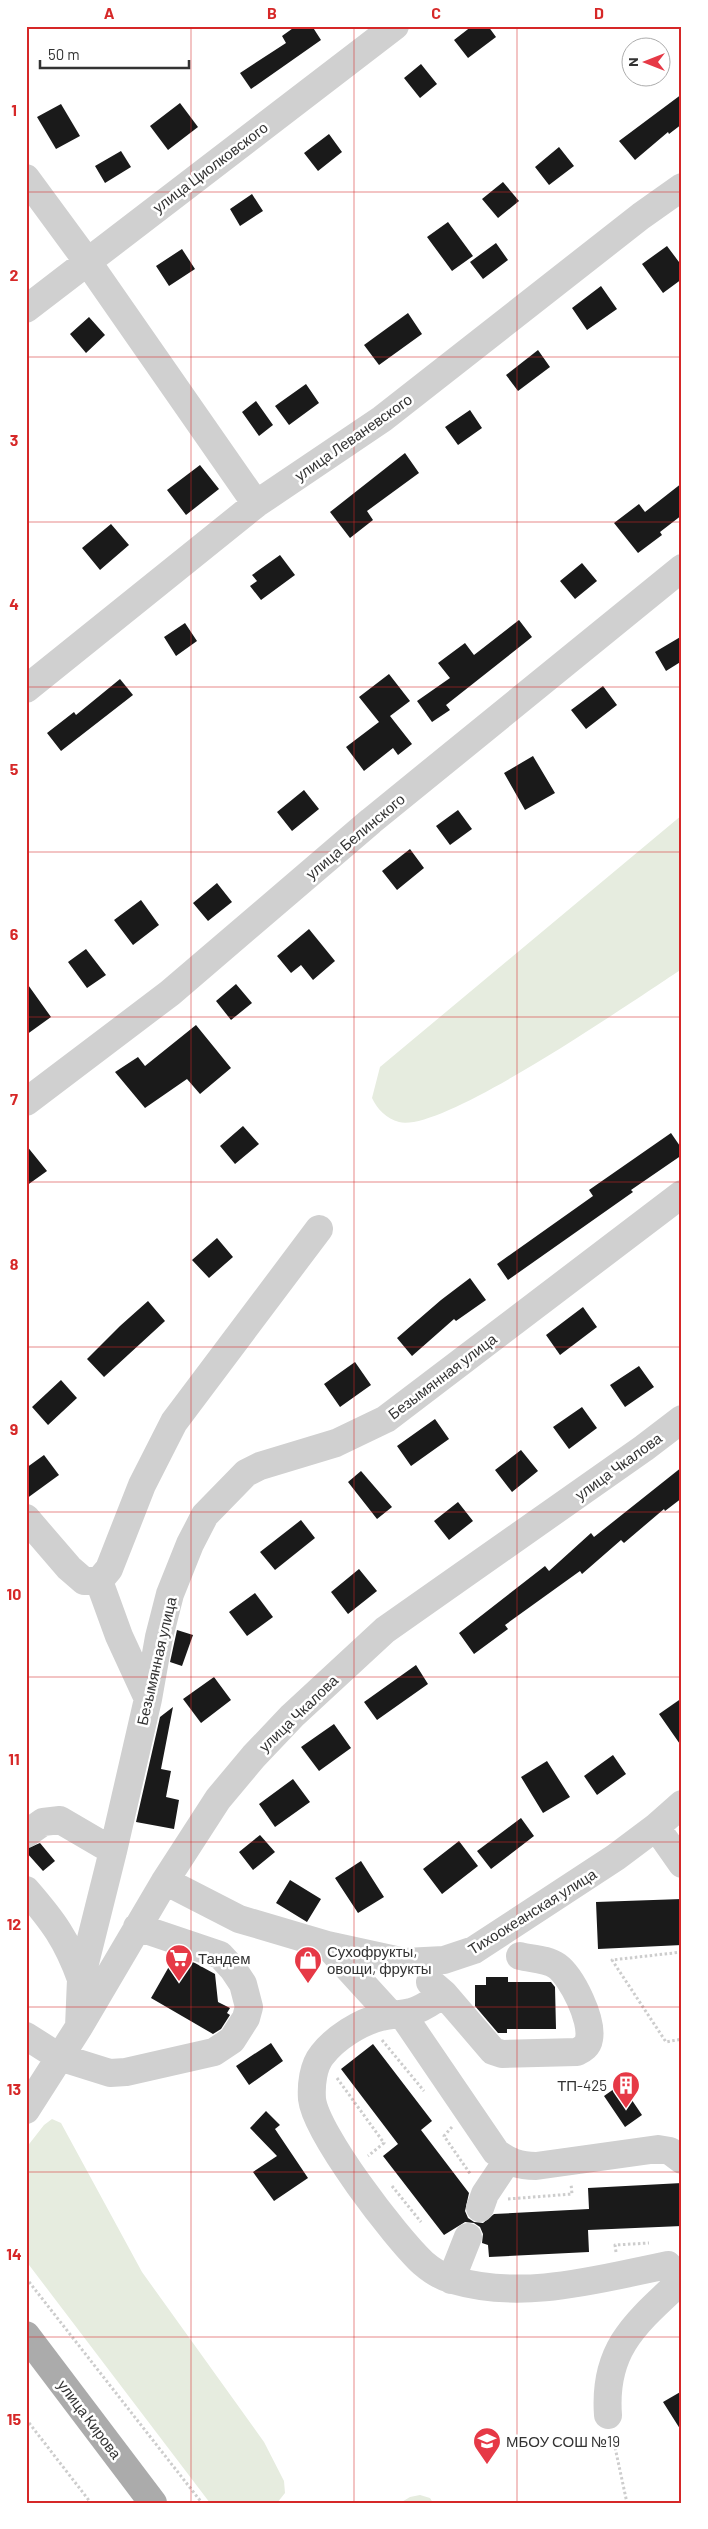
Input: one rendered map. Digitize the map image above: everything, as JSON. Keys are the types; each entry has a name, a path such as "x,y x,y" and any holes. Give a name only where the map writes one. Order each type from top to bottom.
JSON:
{"main road":[{"name":"улица Кирова","path":"26,2334 153,2503"}],"street":[{"name":"улица Циолковского","path":"26,309 395,26"},
{"path":"26,178 87,261 256,504"},
{"name":"улица Леваневского","path":"26,689 256,504 382,419 640,216 682,187"},
{"name":"улица Белинского","path":"26,1102 170,992 371,821 682,568"},
{"name":"Безымянная улица","path":"79,2027 81,1979 114,1852 148,1699 159,1637 170,1594 190,1544 205,1515 246,1473 260,1466 327,1446 386,1418 682,1194"},
{"path":"99,1581 108,1569 142,1485 174,1422 319,1229"},
{"name":"улица Чкалова","path":"26,2110 79,2027 165,1881 218,1799 254,1756 292,1716 385,1630 644,1448 682,1419"},
{"path":"26,1518 69,1568 84,1581 99,1581"},
{"path":"99,1581 119,1636 148,1699"},
{"name":"Тихоокеанская улица","path":"165,1881 239,1919 327,1945 405,1962 444,1960 474,1950 616,1857 656,1827 682,1804"},
{"path":"26,1834 43,1822 60,1820 114,1852"},
{"path":"656,1827 682,1864"},
{"path":"26,1890 54,1923 69,1948 81,1979"},
{"path":"26,2036 60,2057 98,2071 126,2072 214,2052 224,2048 232,2040 246,2018 249,2007 243,1984 220,1955 137,1927"},
{"path":"327,1945 496,2152 507,2161 521,2166 536,2166 658,2149 670,2151 682,2160"},
{"path":"405,1962 444,1994 493,2050 502,2054 577,2052 585,2048 590,2040 590,2028 572,1981 551,1963 520,1956"},
{"path":"444,1994 420,2009 391,2022 370,2021 342,2036 321,2056 313,2076 312,2100 331,2143 374,2205 423,2263 451,2280 487,2288 524,2289 563,2286 678,2270"},
{"path":"482,2201 507,2161"},
{"path":"451,2280 468,2237"},
{"path":"608,2415 607,2401 611,2375 621,2343 678,2270"}],"path":[{"path":"682,1952 612,1960 666,2042 682,2039"},
{"path":"391,2022 428,2097"},
{"path":"334,2073 384,2143 367,2154 373,2162"},
{"path":"446,2119 453,2126 444,2136 482,2201 572,2194 570,2178"},
{"path":"390,2184 426,2229"},
{"path":"615,2245 617,2259"},
{"path":"26,2278 202,2503"},
{"path":"608,2415 627,2503"},
{"path":"26,2419 91,2503"}],"shaded area":[{"path":"682,815 682,969 540,1061 496,1087 455,1107 422,1120 399,1122 390,1119 383,1113 372,1098 380,1067"},
{"path":"52,2119 61,2123 142,2272 264,2442 284,2481 285,2493 277,2503 210,2503 26,2261 26,2148 44,2125"},
{"path":"420,2495 430,2498 433,2503 400,2503 410,2497"}],"building":[{"path":"296,26 312,26 321,40 251,89 240,73 286,43 282,36"},
{"path":"472,26 488,26 496,37 468,58 454,40"},
{"path":"421,64 437,84 420,98 404,78"},
{"path":"682,94 682,124 669,134 668,132 635,160 619,141"},
{"path":"180,103 198,127 168,150 150,126"},
{"path":"61,104 80,136 56,149 37,117"},
{"path":"329,134 342,152 318,171 304,153"},
{"path":"559,147 574,166 549,185 535,167"},
{"path":"121,151 131,167 105,183 95,166"},
{"path":"503,182 519,201 498,218 482,199"},
{"path":"252,194 263,211 240,226 230,209"},
{"path":"448,222 473,256 452,271 427,237"},
{"path":"496,243 508,260 483,279 470,262"},
{"path":"667,246 682,266 682,279 663,293 642,264"},
{"path":"182,249 195,269 169,286 156,266"},
{"path":"601,286 617,309 587,330 572,308"},
{"path":"408,313 422,334 379,365 364,345"},
{"path":"89,317 105,335 86,353 70,334"},
{"path":"538,350 550,367 518,391 506,375"},
{"path":"306,384 319,403 289,425 275,406"},
{"path":"256,401 273,425 259,436 242,412"},
{"path":"470,410 482,428 458,445 445,427"},
{"path":"405,453 419,473 367,511 373,520 350,538 330,512"},
{"path":"200,465 219,489 186,515 167,490"},
{"path":"682,483 682,515 660,532 662,535 638,553 614,523 639,504 645,512"},
{"path":"111,524 129,545 100,570 82,548"},
{"path":"280,555 295,575 261,600 250,586 257,581 252,575"},
{"path":"582,563 597,581 575,599 560,581"},
{"path":"519,620 532,637 446,705 450,710 432,722 417,701 450,678 438,663 465,643 474,655"},
{"path":"185,623 197,641 176,656 164,637"},
{"path":"682,636 682,661 666,671 655,652"},
{"path":"389,674 410,701 390,716 412,744 398,755 393,748 364,771 346,747 379,722 359,697"},
{"path":"120,679 133,695 61,751 47,733 74,712 76,715"},
{"path":"603,686 617,705 586,729 571,710"},
{"path":"533,756 555,793 525,810 504,773"},
{"path":"304,790 319,809 292,831 277,812"},
{"path":"458,810 472,829 450,845 436,826"},
{"path":"410,849 424,868 397,890 382,871"},
{"path":"217,883 232,902 208,921 193,903"},
{"path":"141,900 159,925 133,945 114,920"},
{"path":"309,929 335,961 313,980 301,965 291,973 277,956"},
{"path":"86,949 106,975 87,988 68,962"},
{"path":"26,982 51,1017 26,1035"},
{"path":"236,984 252,1003 231,1020 216,1001"},
{"path":"196,1025 231,1068 200,1094 187,1079 145,1108 115,1072 138,1057 145,1066"},
{"path":"243,1126 259,1144 235,1164 220,1146"},
{"path":"671,1133 682,1149 682,1155 508,1280 497,1264 593,1196 589,1190"},
{"path":"26,1145 47,1171 26,1186"},
{"path":"217,1238 233,1257 209,1278 192,1260"},
{"path":"470,1278 486,1300 456,1321 454,1319 412,1356 397,1338"},
{"path":"148,1301 165,1321 104,1377 87,1359"},
{"path":"583,1307 597,1327 560,1355 546,1335"},
{"path":"355,1362 371,1385 340,1407 324,1384"},
{"path":"639,1366 654,1387 625,1407 610,1385"},
{"path":"61,1380 77,1398 48,1425 32,1407"},
{"path":"582,1407 597,1428 569,1449 553,1427"},
{"path":"435,1419 449,1439 411,1466 397,1446"},
{"path":"521,1450 538,1471 512,1492 495,1470"},
{"path":"44,1455 59,1475 26,1499 26,1468"},
{"path":"682,1467 682,1498 665,1511 664,1509 624,1543 621,1540 582,1574 580,1571 505,1625 508,1629 474,1654 459,1633 545,1566 549,1571 591,1533 594,1537"},
{"path":"361,1471 392,1507 377,1519 348,1482"},
{"path":"458,1502 473,1521 449,1540 434,1521"},
{"path":"301,1520 315,1538 275,1570 260,1552"},
{"path":"359,1569 377,1591 348,1614 331,1592"},
{"path":"255,1593 273,1617 247,1636 229,1612"},
{"path":"177,1630 193,1635 182,1666 170,1662"},
{"path":"416,1665 428,1684 377,1720 364,1702"},
{"path":"214,1677 231,1700 201,1723 183,1699"},
{"path":"682,1698 682,1747 659,1714"},
{"path":"173,1707 161,1769 171,1771 166,1797 179,1800 174,1829 136,1822 160,1717"},
{"path":"334,1724 351,1748 319,1771 301,1747"},
{"path":"613,1755 626,1774 597,1795 584,1776"},
{"path":"547,1761 570,1797 543,1813 521,1777"},
{"path":"293,1779 310,1802 275,1827 259,1804"},
{"path":"521,1818 534,1836 491,1869 477,1851"},
{"path":"260,1835 275,1852 253,1870 239,1852"},
{"path":"459,1841 478,1866 442,1894 423,1869"},
{"path":"40,1843 55,1861 43,1871 26,1852 26,1849"},
{"path":"361,1861 384,1897 358,1913 335,1878"},
{"path":"290,1880 321,1899 307,1922 276,1903"},
{"path":"682,1899 682,1945 598,1949 596,1902"},
{"path":"175,1956 195,1963 215,1974 218,2002 230,2008 227,2013 230,2015 221,2029 213,2034 151,1998"},
{"path":"486,1977 508,1977 508,1982 551,1982 555,1987 556,2029 507,2029 507,2033 498,2033 475,2006 475,1985 486,1985"},
{"path":"271,2043 283,2061 249,2085 236,2066"},
{"path":"373,2044 432,2121 421,2130 469,2193 465,2211 468,2218 474,2222 483,2223 494,2214 589,2209 588,2188 682,2183 682,2226 588,2230 589,2252 489,2257 488,2245 482,2243 483,2234 480,2227 474,2223 465,2222 444,2235 383,2156 398,2144 341,2069"},
{"name":"ТП-425","path":"621,2084 642,2115 625,2127 604,2096"},
{"path":"266,2111 280,2125 275,2129 308,2178 274,2201 253,2172 277,2156 250,2128"},
{"path":"682,2391 682,2432 663,2402"}],"place":[{"name":"Тандем","path":"179,1982"},
{"name":"Сухофрукты, овощи, фрукты","path":"308,1984"},
{"name":"ТП-425","path":"626,2109"},
{"name":"МБОУ СОШ №19","path":"487,2465"}]}
